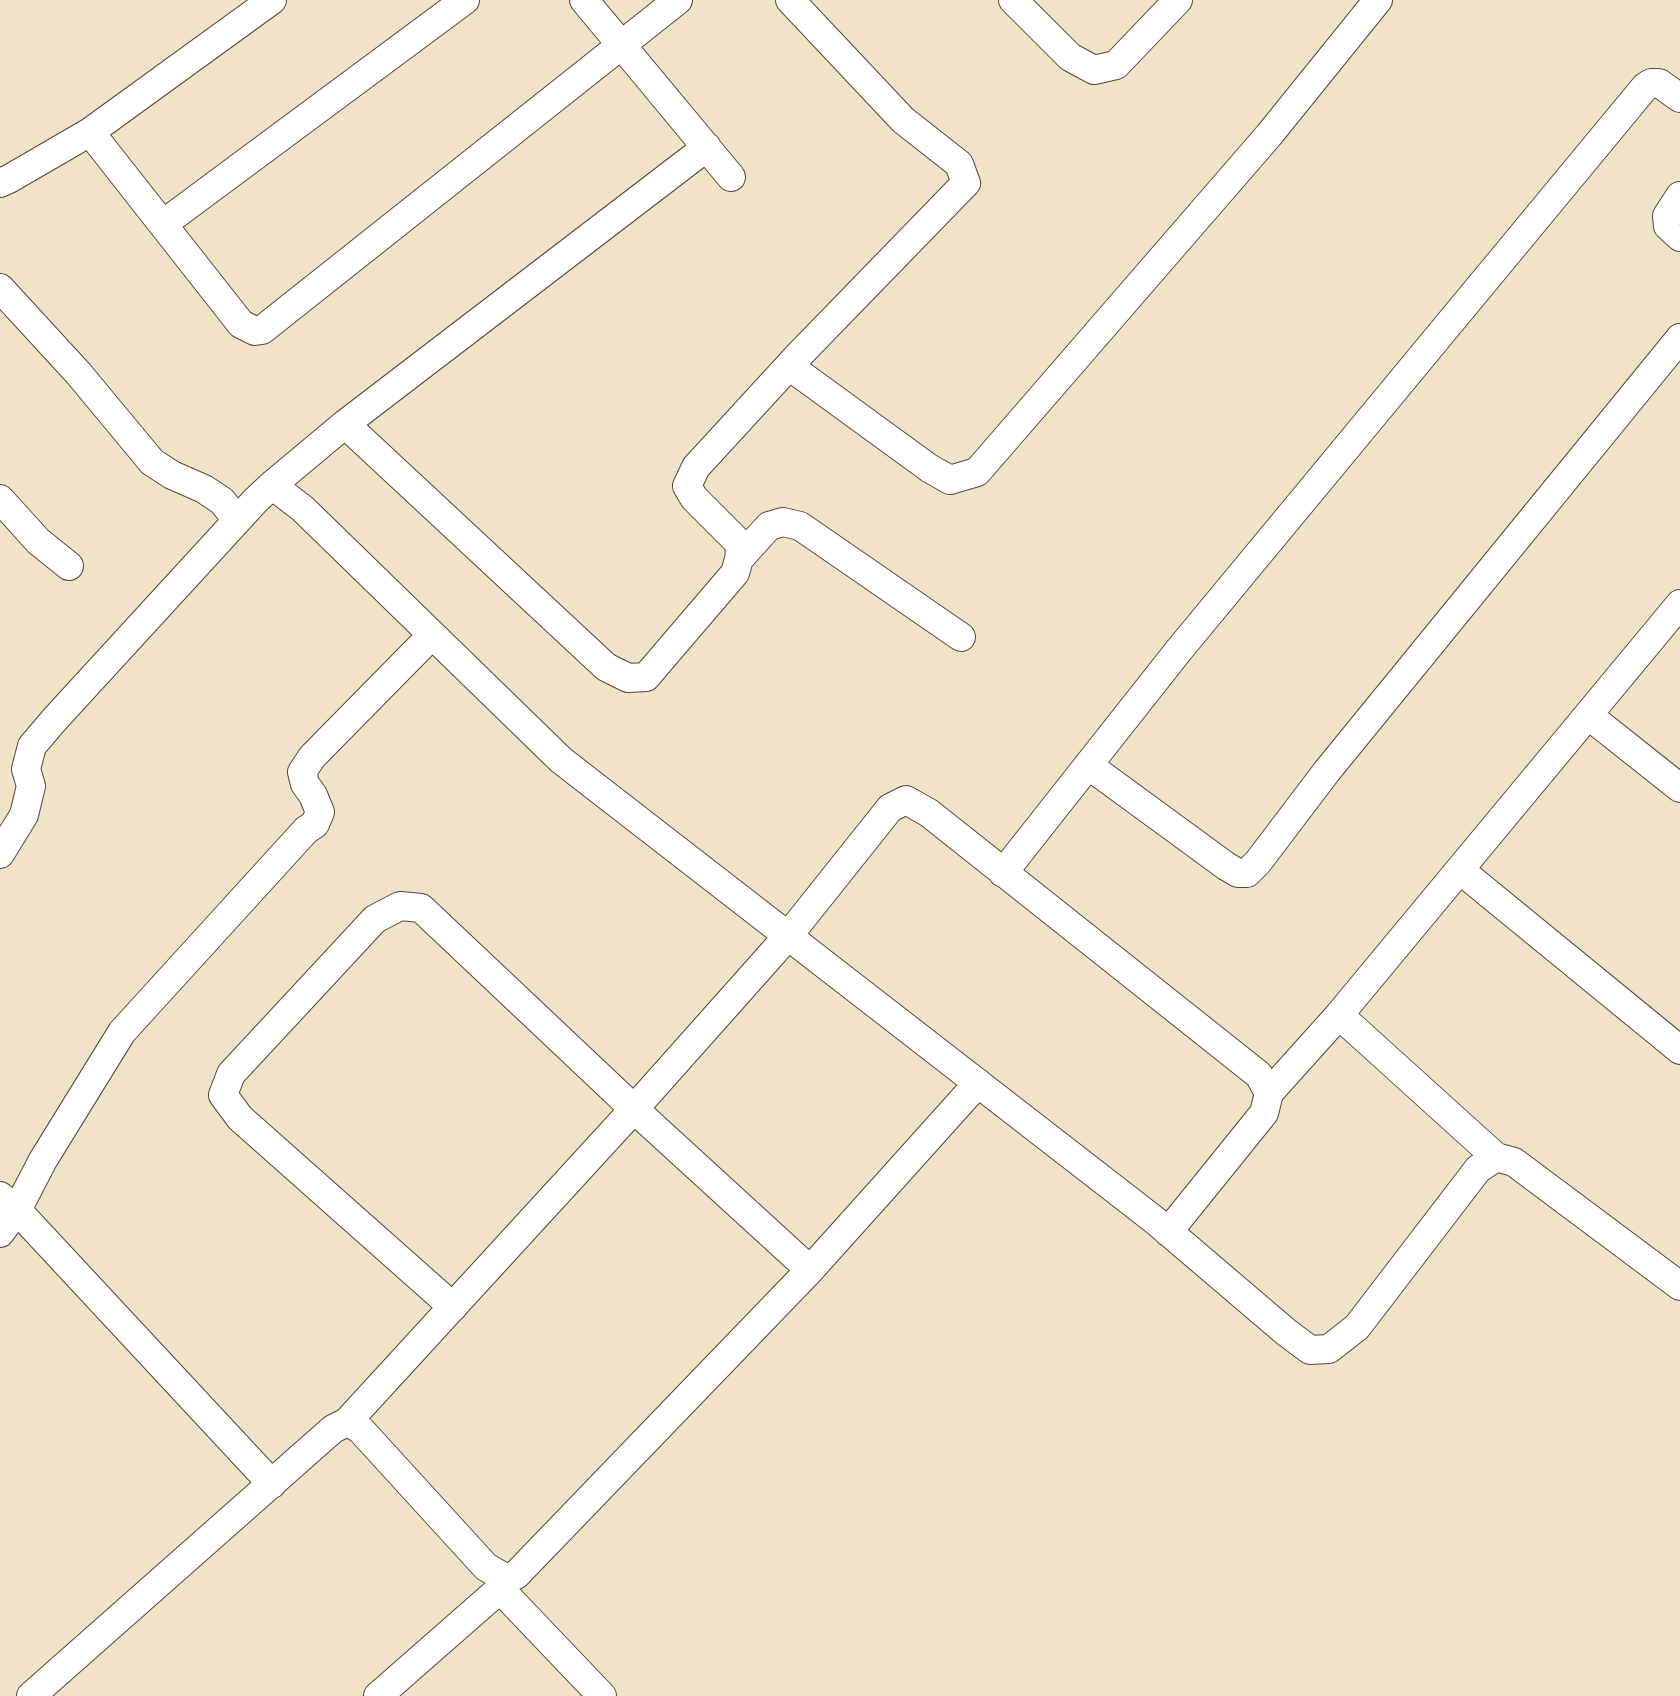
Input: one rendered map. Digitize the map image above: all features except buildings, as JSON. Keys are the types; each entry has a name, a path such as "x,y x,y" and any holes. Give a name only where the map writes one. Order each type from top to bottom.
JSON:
{"street":[{"path":"3,176 90,132 272,0"},
{"path":"163,224 465,0"},
{"path":"584,0 731,177"},
{"path":"90,132 241,324 255,331 262,330 678,0"},
{"path":"345,424 606,667 628,678 646,677 736,573 740,551 738,542 694,498 687,486 696,467 789,366 966,183 959,164 903,120 790,0"},
{"path":"1013,0 1070,57 1094,70 1116,65 1178,0"},
{"path":"789,366 929,468 950,480 977,472 1268,135 1378,0"},
{"path":"1003,872 1179,650 1645,87 1651,83 1659,84 1680,98"},
{"path":"0,854 24,815 31,786 26,770 32,746 237,520 272,485 345,424 707,147"},
{"path":"1680,196 1668,216 1668,226 1680,238"},
{"path":"0,288 79,374 152,462 172,476 204,489 222,501 237,520"},
{"path":"1088,765 1226,866 1238,873 1247,873 1258,862 1327,771 1680,338"},
{"path":"272,485 303,509 561,760 1168,1232 1310,1350 1329,1349 1356,1327 1478,1169 1496,1157"},
{"path":"0,499 38,541 69,566"},
{"path":"739,559 769,526 782,522 800,526 961,637"},
{"path":"1168,1232 1264,1113 1269,1093 1339,1015 1680,604"},
{"path":"0,1233 8,1203 43,1160 122,1032 306,830 315,824 320,812 313,794 305,784 302,772 312,756 432,635"},
{"path":"1588,715 1680,788"},
{"path":"36,1694 333,1429 347,1422 634,1109 788,936 890,808 906,800 929,813 1258,1076 1269,1093"},
{"path":"1460,870 1680,1050"},
{"path":"453,1307 240,1118 223,1095 231,1074 375,919 400,906 421,908 634,1109 810,1270"},
{"path":"1339,1015 1496,1157 1514,1162 1680,1286"},
{"path":"378,1696 503,1584 516,1575 810,1270 978,1083"},
{"path":"8,1203 272,1484"},
{"path":"347,1422 360,1429 503,1584 602,1696"}]}
